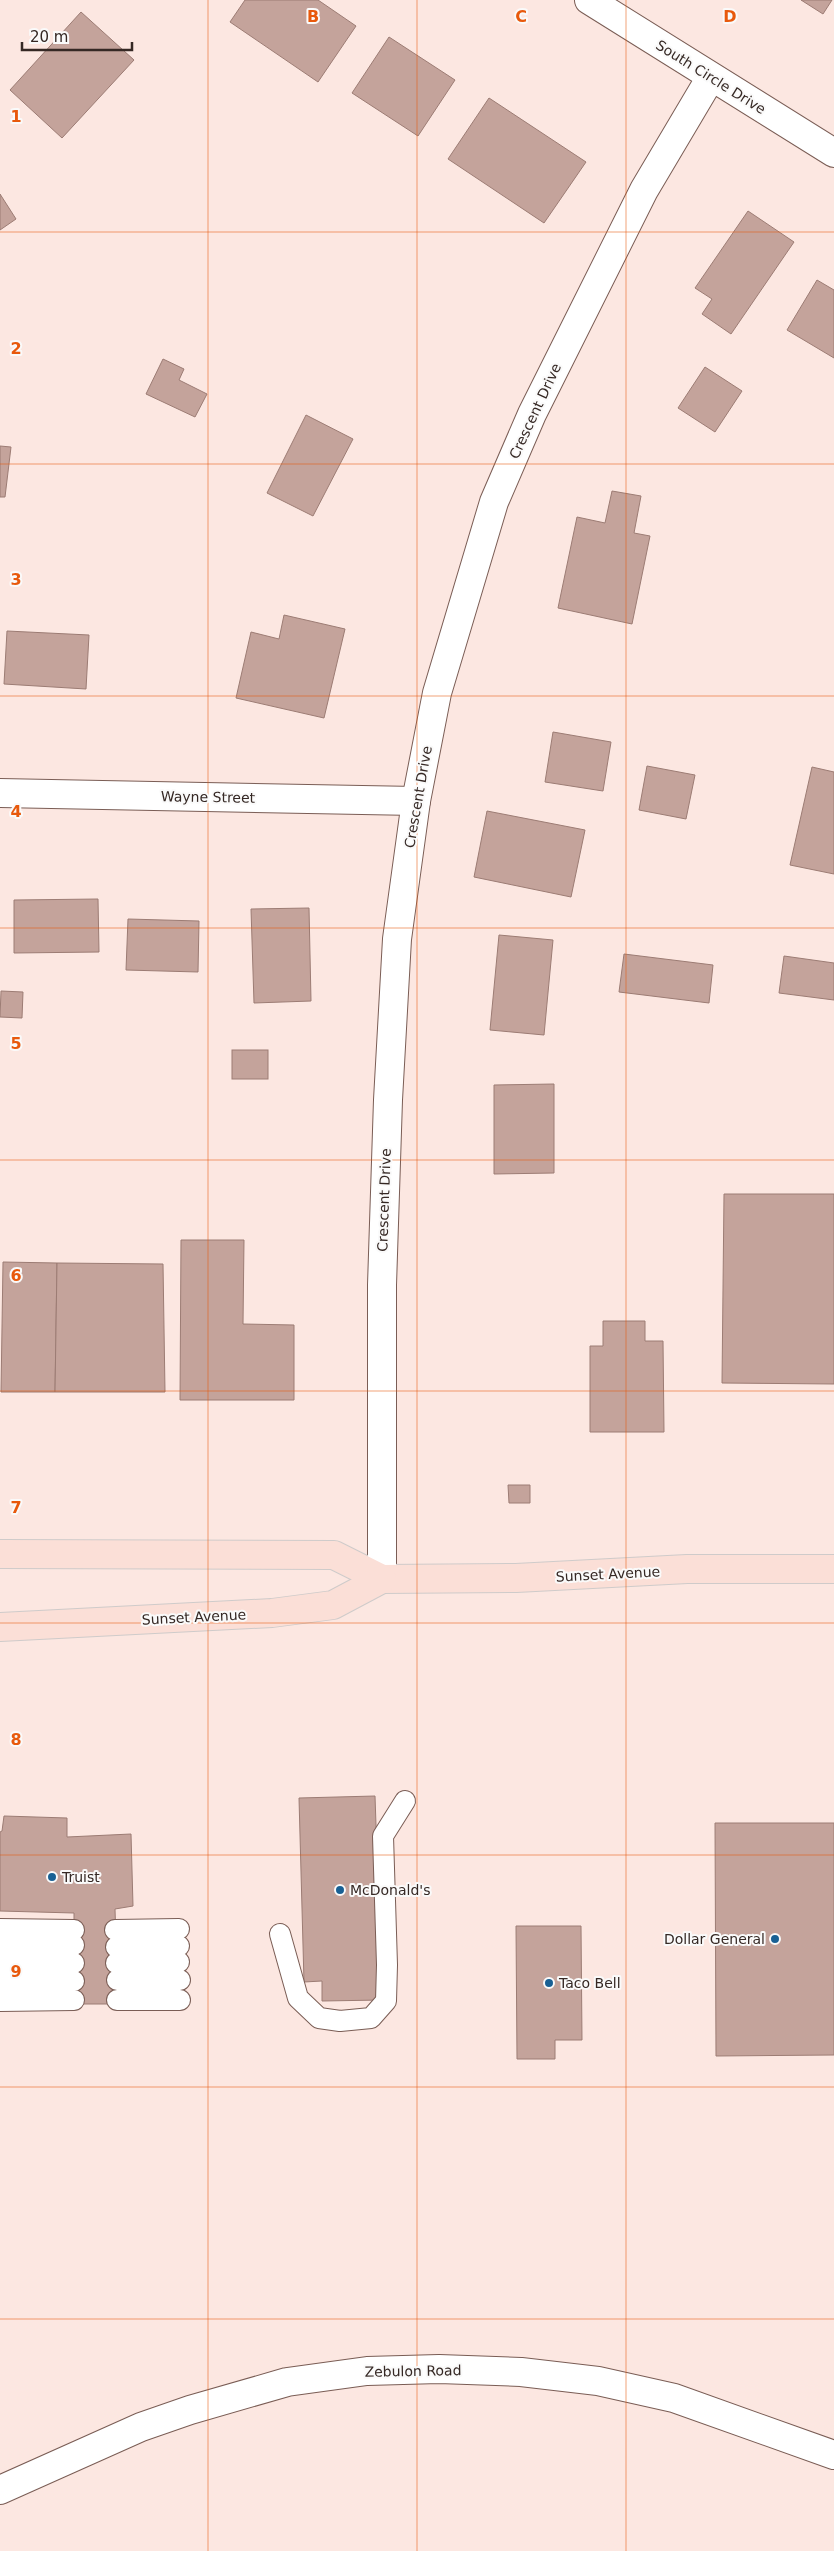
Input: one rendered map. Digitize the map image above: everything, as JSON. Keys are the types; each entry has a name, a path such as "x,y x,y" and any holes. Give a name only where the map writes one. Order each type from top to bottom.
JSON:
{"main road":[{"name":"Sunset Avenue","path":"0,1554 334,1555 382,1579 524,1578 686,1569 834,1569"},
{"name":"Sunset Avenue","path":"0,1627 272,1612 333,1605 382,1579"}],"street":[{"name":"South Circle Drive","path":"589,0 834,153"},
{"name":"Crescent Drive","path":"382,1579 382,1285 388,1100 397,939 416,801 437,693 494,502 532,414 635,207 711,77"},
{"name":"Wayne Street","path":"0,792 416,801"},
{"name":"Zebulon Road","path":"0,2490 141,2427 213,2403 287,2382 367,2371 439,2369 520,2372 598,2381 674,2398 817,2447 834,2455"}],"lane":[{"path":"280,1934 298,1998 319,2018 340,2021 371,2018 386,2001 388,1965 383,1836 405,1801"},
{"path":"0,1929 74,1964"},
{"path":"0,1944 74,1964"},
{"path":"116,1964 179,1954 116,1964"},
{"path":"0,1962 74,1964"},
{"path":"0,1980 74,1964"},
{"path":"0,2001 74,1964"},
{"path":"116,1964 180,2000"}],"building":[{"path":"245,0 318,0 356,26 318,82 230,22"},
{"path":"801,0 832,0 823,14"},
{"path":"81,12 134,60 62,138 10,90"},
{"path":"389,37 455,80 418,136 352,93"},
{"path":"489,98 586,162 544,223 448,159"},
{"path":"0,194 16,219 0,230"},
{"path":"748,211 794,242 731,334 702,314 712,299 695,288"},
{"path":"817,280 834,290 834,358 787,330"},
{"path":"163,359 184,369 179,380 207,394 195,417 146,394"},
{"path":"705,367 742,391 715,432 678,408"},
{"path":"306,415 353,439 313,516 267,493"},
{"path":"0,446 11,447 5,497 0,497"},
{"path":"612,491 641,496 634,533 650,536 632,624 558,608 577,517 605,523"},
{"path":"284,615 345,629 324,718 236,698 251,632 279,639"},
{"path":"7,631 89,635 86,689 4,684"},
{"path":"553,732 611,742 603,791 545,782"},
{"path":"647,766 695,775 686,819 639,810"},
{"path":"812,767 834,772 834,874 790,865"},
{"path":"487,811 585,830 571,897 474,877"},
{"path":"98,899 99,952 14,953 14,900"},
{"path":"309,908 311,1001 254,1003 251,909"},
{"path":"128,919 199,921 198,972 126,970"},
{"path":"499,935 553,940 544,1035 490,1030"},
{"path":"624,954 713,965 709,1003 619,992"},
{"path":"784,956 834,963 834,1000 779,993"},
{"path":"1,991 23,992 22,1018 0,1017"},
{"path":"232,1050 268,1050 268,1079 232,1079"},
{"path":"554,1084 554,1173 494,1174 494,1085"},
{"path":"724,1194 834,1194 834,1384 722,1383"},
{"path":"181,1240 244,1240 243,1324 294,1325 294,1400 180,1400"},
{"path":"3,1262 57,1263 55,1392 1,1392"},
{"path":"57,1263 163,1264 165,1392 55,1392"},
{"path":"603,1321 645,1321 645,1341 663,1341 664,1432 590,1432 590,1346 603,1346"},
{"path":"508,1485 530,1485 530,1503 509,1503"},
{"name":"McDonald's","path":"375,1796 382,2000 322,2001 322,1981 304,1982 299,1798"},
{"path":"4,1816 67,1818 67,1837 131,1834 133,1906 115,1909 118,2004 74,2004 74,1913 0,1911 0,1832 2,1831"},
{"name":"Dollar General","path":"715,1823 834,1823 834,2055 716,2056"},
{"name":"Taco Bell","path":"516,1926 581,1926 582,2040 555,2040 555,2059 517,2059"}],"place":[{"name":"Truist","path":"52,1877"},
{"name":"McDonald's","path":"340,1890"},
{"name":"Dollar General","path":"775,1939"},
{"name":"Taco Bell","path":"549,1983"}]}
